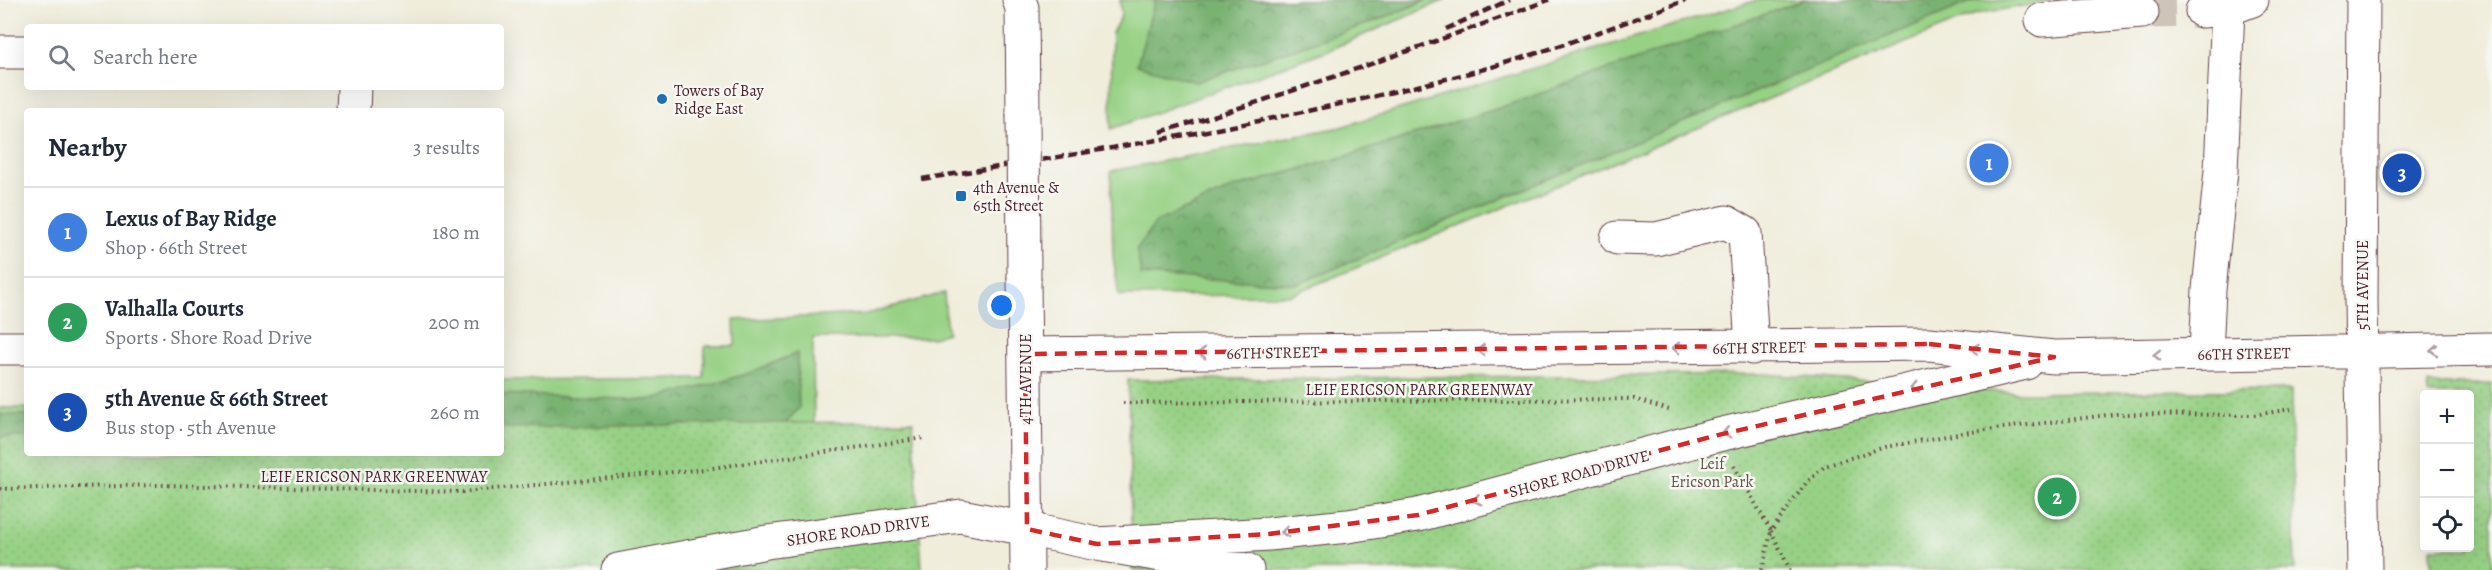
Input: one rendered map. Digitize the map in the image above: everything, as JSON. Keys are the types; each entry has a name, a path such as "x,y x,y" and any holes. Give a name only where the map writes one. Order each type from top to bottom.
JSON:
{"street":[{"name":"5TH AVENUE","path":"2363,0 2362,351 2365,570"},
{"name":"4TH AVENUE","path":"1022,3 1027,570"},
{"path":"2205,353 2221,171 2227,7"},
{"path":"2042,20 2142,12"},
{"path":"0,52 24,52"},
{"path":"353,108 354,90"},
{"path":"1617,238 1656,239 1726,222 1745,233 1752,348"},
{"name":"66TH STREET","path":"1025,354 1752,348 1929,344 2054,357 2492,349"},
{"path":"0,348 24,348"},
{"name":"SHORE ROAD DRIVE","path":"1097,544 1269,534 1348,526 1418,515 1714,436 2054,357"},
{"name":"SHORE ROAD DRIVE","path":"618,570 767,542 961,516 1097,544 1246,570"}],"path":[{"name":"LEIF ERICSON PARK GREENWAY","path":"1123,403 1634,399 1678,413"},
{"path":"1762,570 1771,531 1806,483 1825,466 1885,447 1963,433 2116,414 2254,415 2292,410"},
{"name":"LEIF ERICSON PARK GREENWAY","path":"0,489 160,485 462,492 705,469 924,438"},
{"path":"1734,466 1790,570"}],"highlighted area":[{"path":"1929,344 2054,357 1714,436 1418,515 1269,534 1097,544 1027,529 1025,354"}],"green space":[{"path":"1120,0 1445,0 1331,49 1111,129 1112,33 1121,16"},
{"path":"1155,0 1427,0 1373,22 1196,82 1137,65"},
{"path":"1757,0 2058,0 1976,14 1290,295 1119,296 1113,256 1111,171 1341,127"},
{"path":"1805,0 1982,0 1970,2 1298,284 1141,275 1137,249 1156,222 1233,188 1350,155 1499,108"},
{"path":"944,293 947,333 933,338 813,338 814,435 794,446 0,480 0,408 24,408 24,456 504,456 504,380 704,378 705,346 735,346 734,320 866,314"},
{"path":"797,353 799,408 775,435 504,450 504,394 647,400 752,372"},
{"name":"Leif Ericson Park","path":"1764,374 2020,393 2291,390 2295,570 1132,570 1128,380"},
{"path":"2428,384 2492,384 2492,570 2432,570 2431,552 2474,552 2474,390 2428,390"},
{"path":"0,415 24,415 24,454 0,463"},
{"path":"913,421 922,570 0,570 0,437 24,437 24,456 504,456 504,428"}],"tunnel":[{"path":"2142,12 2202,11"}],"railway":[{"path":"1446,29 1509,0"},
{"path":"1160,132 1307,86 1549,0"},
{"path":"922,179 1206,131 1418,86 1538,53 1686,0"}],"place":[{"name":"Towers of Bay Ridge East","path":"662,99"},
{"name":"Lexus of Bay Ridge","path":"1989,163"},
{"name":"5th Avenue & 66th Street","path":"2402,173"},
{"name":"4th Avenue & 65th Street","path":"961,196"},
{"name":"Valhalla Courts","path":"2057,497"}]}
